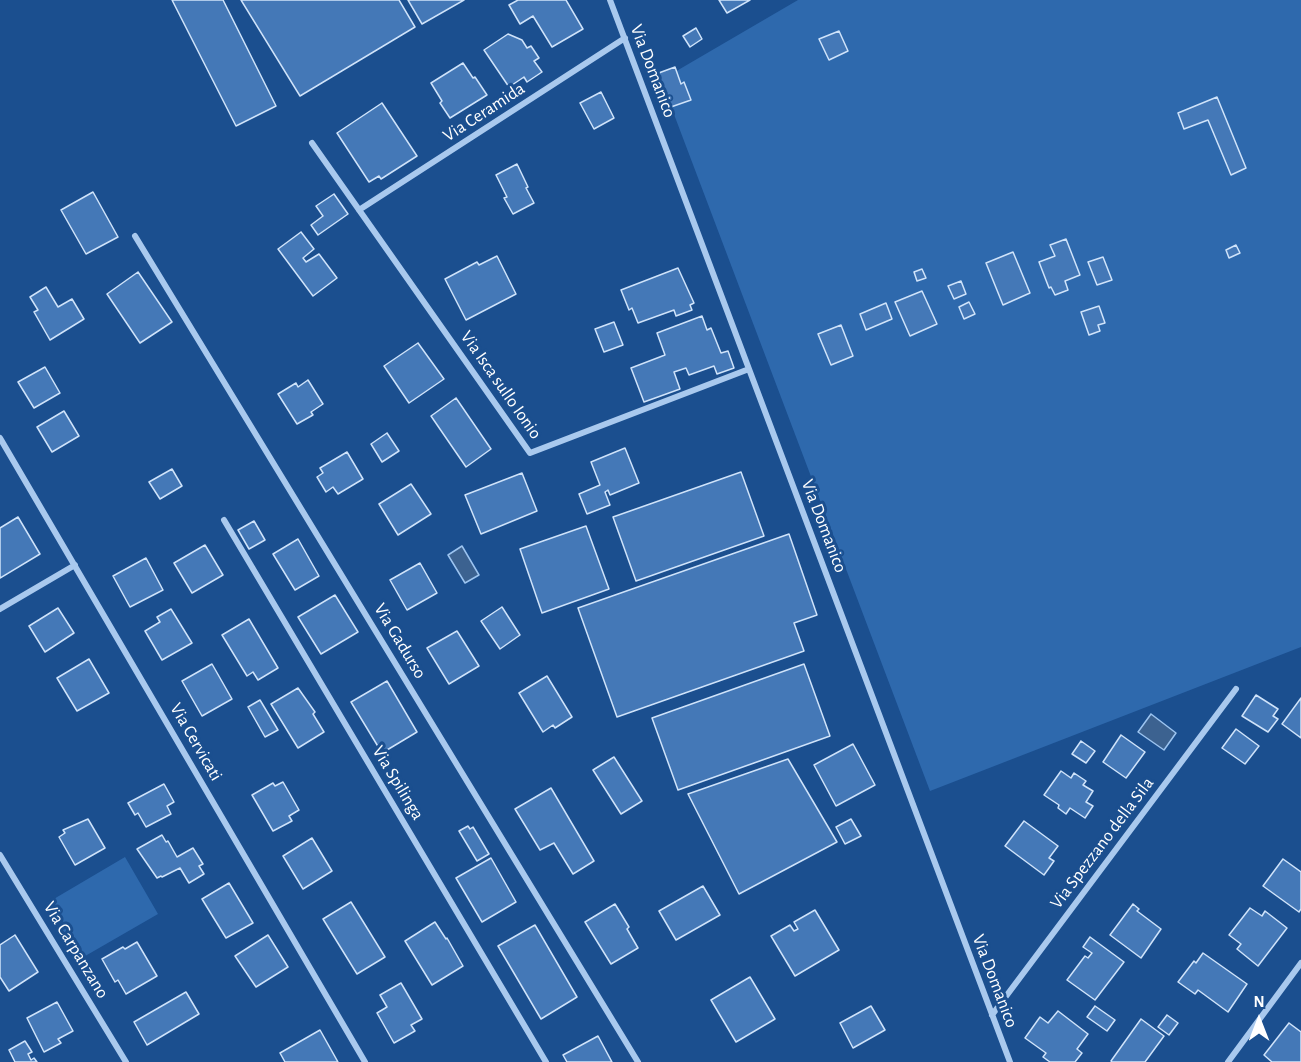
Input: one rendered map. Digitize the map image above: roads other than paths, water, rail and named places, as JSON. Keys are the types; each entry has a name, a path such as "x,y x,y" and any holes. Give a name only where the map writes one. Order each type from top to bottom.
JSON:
{"street":[{"path":"611,2 620,0"},
{"name":"Via Domanico","path":"611,2 1010,1062"},
{"name":"Via Ceramida","path":"359,210 625,38"},
{"name":"Via Isca sullo Ionio","path":"312,143 530,453 749,369"},
{"name":"Via Gadurso","path":"135,236 638,1062"},
{"name":"Via Cervicati","path":"0,438 365,1062"},
{"name":"Via Spilinga","path":"224,520 546,1062"},
{"path":"0,609 75,565"},
{"name":"Via Spezzano della Sila","path":"992,1015 1236,689"},
{"name":"Via Carpanzano","path":"0,855 126,1062"},
{"path":"1228,1062 1301,963"}]}
